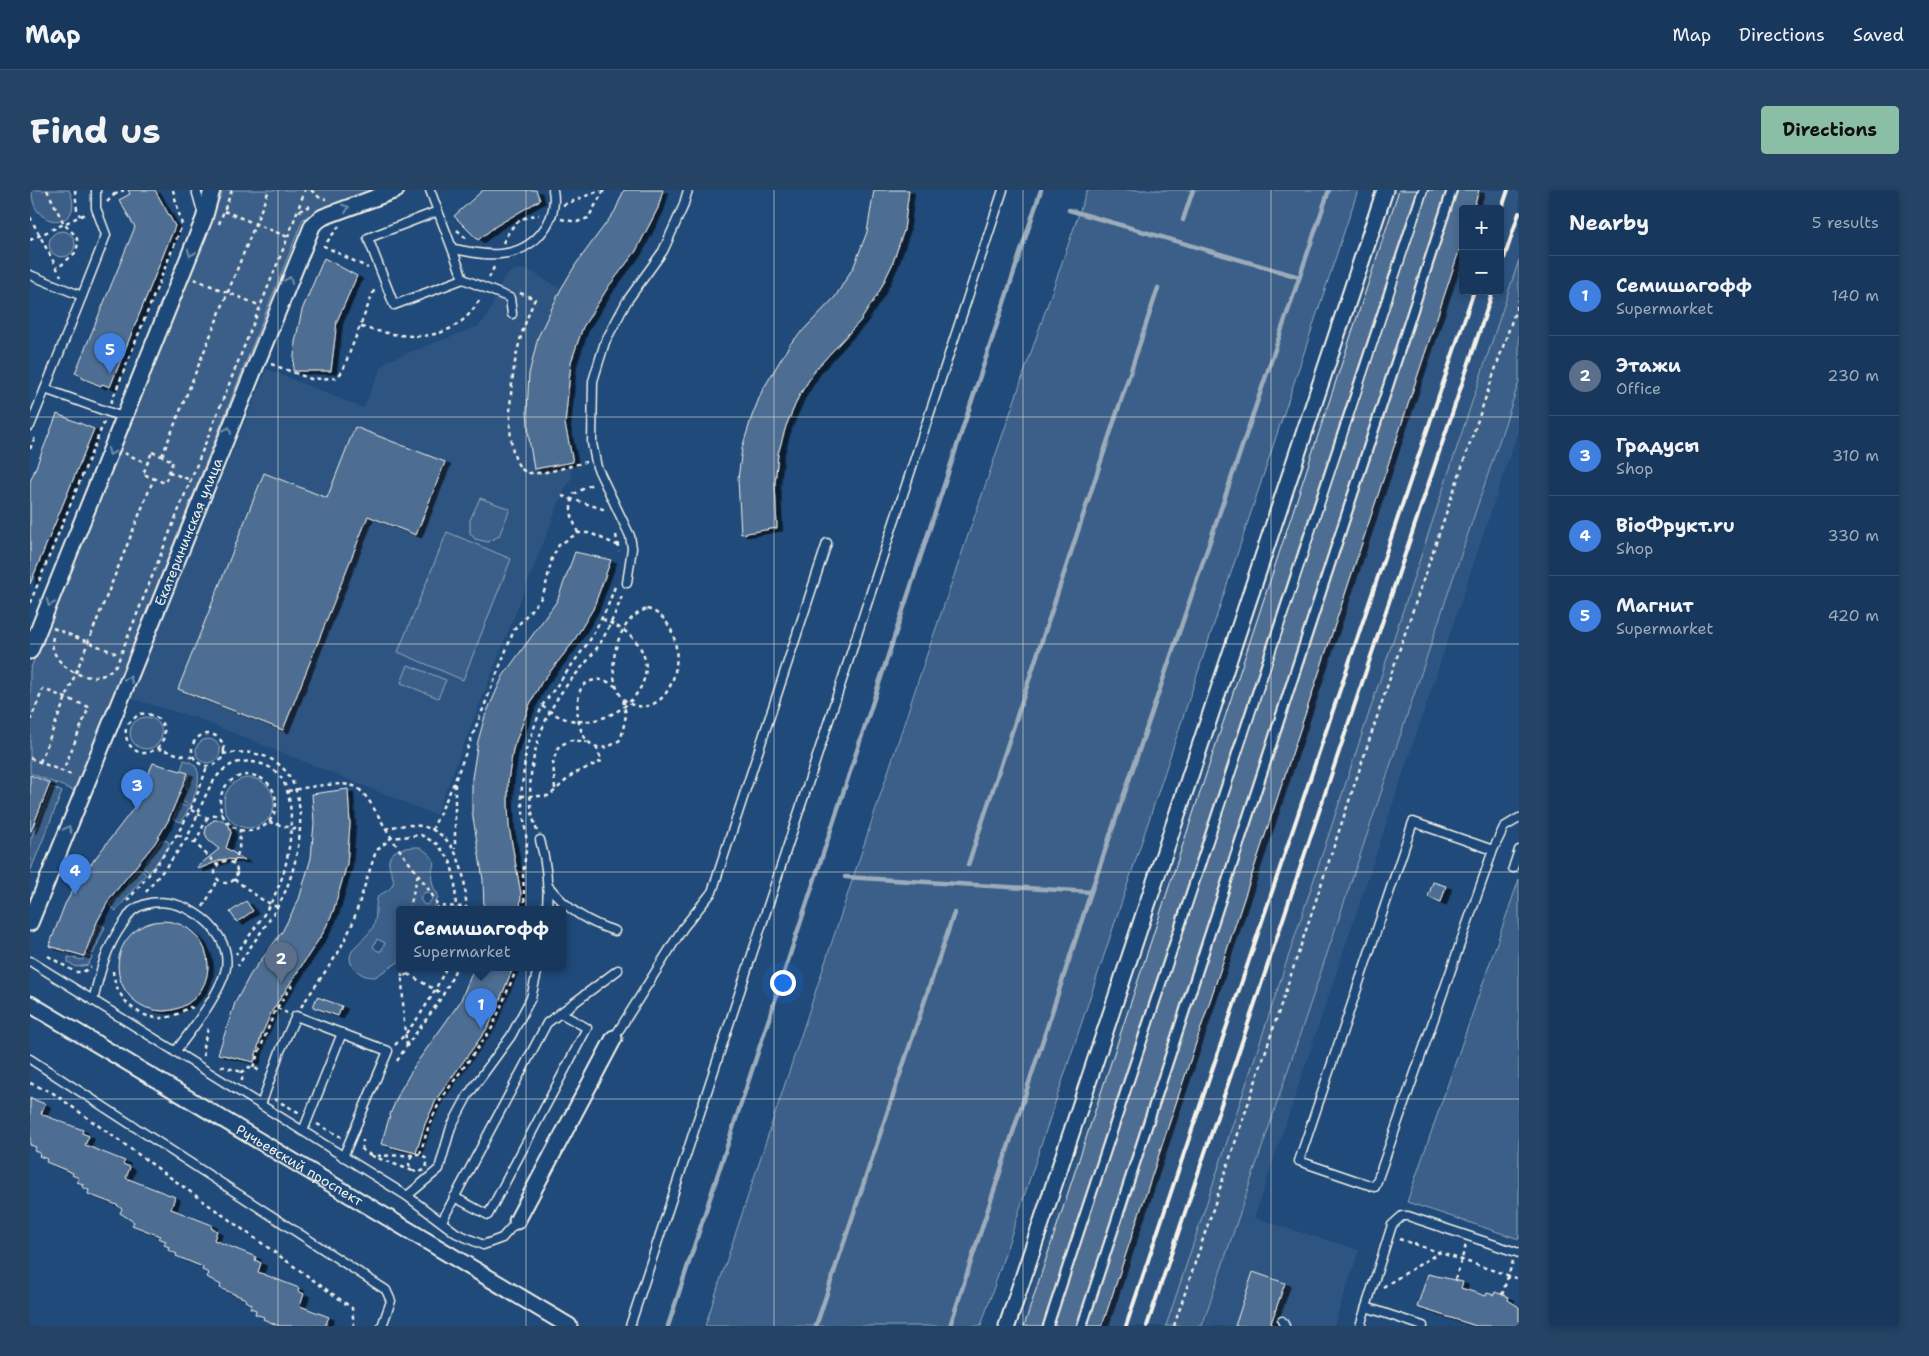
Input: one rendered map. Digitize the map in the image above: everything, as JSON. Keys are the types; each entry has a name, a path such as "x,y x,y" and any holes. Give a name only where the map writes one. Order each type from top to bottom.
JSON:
{"street":[{"path":"30,651 204,219 212,190"},
{"name":"Екатерининская улица","path":"30,923 313,224 323,217 396,190"},
{"path":"1007,1326 1385,190"},
{"name":"Ручьевский проспект","path":"30,1004 569,1326"},
{"path":"517,1221 614,1038"}],"lane":[{"path":"30,426 106,235 96,208 96,190"},
{"path":"196,190 204,219"},
{"path":"430,190 463,279"},
{"path":"453,249 499,254 524,248 542,233 551,217 554,207 553,190"},
{"path":"627,583 632,548 630,536 597,467 592,443 591,411 593,381 605,342 627,301 663,251 683,207 688,190"},
{"path":"630,1326 1003,190"},
{"path":"1048,1326 1423,190"},
{"path":"1082,1326 1452,190"},
{"path":"438,211 368,238 394,305 463,279 510,298 512,314"},
{"path":"30,275 82,296"},
{"path":"45,389 125,418"},
{"path":"614,1038 683,928 712,892 827,543"},
{"path":"1493,850 1413,822 1299,1161 1375,1187 1493,850 1504,826 1519,818"},
{"path":"540,840 547,867 549,887 547,906"},
{"path":"1513,868 1519,850"},
{"path":"549,887 572,911 590,923 615,931"},
{"path":"93,1001 107,949 132,911 148,904 172,904 199,915 214,928 223,946 226,968 203,1014 175,1052"},
{"path":"30,961 407,1196 456,1233 483,1245 502,1238 517,1221"},
{"path":"442,1221 547,1023 618,970"},
{"path":"407,1196 439,1169 451,1127 468,1095 511,1036 532,998 537,971"},
{"path":"454,1197 488,1215 587,1028 560,1013"},
{"path":"261,1106 280,1052 296,1016 388,1052 343,1157"},
{"path":"303,1132 342,1033"},
{"path":"30,1059 386,1290 391,1301 382,1326"},
{"path":"1360,1326 1392,1225 1402,1216 1518,1253"},
{"path":"1366,1307 1423,1326"}],"path":[{"path":"47,190 64,224 76,236 78,248 69,260 58,269"},
{"path":"75,190 80,216"},
{"path":"114,195 124,190"},
{"path":"30,603 182,225 173,190"},
{"path":"218,228 232,190"},
{"path":"162,456 270,190"},
{"path":"128,658 120,655 56,629 51,646 58,661 76,671 99,677 112,670 120,655 288,237 305,190"},
{"path":"311,190 320,198 331,198"},
{"path":"361,326 410,338 434,334 450,328 470,312 477,303 486,287 508,233 520,219 528,216 551,217 577,222 588,218 604,190"},
{"path":"30,240 106,204"},
{"path":"224,211 288,237"},
{"path":"30,217 62,277 58,286"},
{"path":"342,223 324,246 366,267 373,274"},
{"path":"455,227 472,241"},
{"path":"197,280 200,272"},
{"path":"188,277 268,308"},
{"path":"264,362 311,379 336,378 342,372 374,295 376,282"},
{"path":"510,298 514,291 535,299 520,340 511,385 514,457 519,467 527,472 537,474 588,462"},
{"path":"1174,1326 1400,645 1519,300"},
{"path":"126,454 129,445"},
{"path":"118,451 147,463"},
{"path":"152,452 173,460 165,483 143,474 147,463 152,452"},
{"path":"586,453 590,469"},
{"path":"169,472 198,483"},
{"path":"593,476 598,489"},
{"path":"40,762 154,478"},
{"path":"578,532 572,519 570,506 572,499 574,494 595,482"},
{"path":"562,496 607,510"},
{"path":"604,503 610,518"},
{"path":"432,830 454,783 514,630 541,598 552,558 559,545 578,532 590,533 619,546"},
{"path":"615,533 620,554"},
{"path":"525,906 523,875 527,843 521,796 526,750 542,706 579,656 602,619 618,577"},
{"path":"540,840 533,822 531,796 535,750 550,712 560,694 599,644 627,583"},
{"path":"555,789 553,761 554,752 559,746 571,740 587,742 596,747 614,745 621,739 625,724 626,707 617,688 614,658 622,629 630,617 646,609 657,612 664,617 670,626 675,642 673,678 663,697 656,703 646,706 630,704 623,698"},
{"path":"542,706 567,720 579,721 606,718 630,704 638,692 646,668 637,643 622,629 602,619"},
{"path":"587,742 579,721 578,702 582,686 596,679 604,680 617,688"},
{"path":"30,721 43,689 89,707 63,771"},
{"path":"157,749 164,739 165,733 161,721 151,714 139,714 133,717 125,733 131,748 147,753 157,749 180,757 193,757"},
{"path":"209,734 219,738 224,748 223,754 217,763 207,766 197,762 193,757 192,746 198,737 209,734"},
{"path":"521,796 549,796 574,774 602,761 596,747"},
{"path":"223,754 252,751 264,754 280,763 297,789 299,830 295,859 286,890 235,971"},
{"path":"30,758 74,776"},
{"path":"132,911 187,838 215,780 229,766 238,763 248,761 270,768 283,780 288,790 290,827 288,856 280,883 270,903 226,968"},
{"path":"124,904 161,859 178,834 191,810 207,766"},
{"path":"241,776 257,776 270,785 274,792 276,807 269,821 256,830 240,829 233,826 223,813 221,798 228,784 241,776"},
{"path":"454,783 455,851"},
{"path":"288,790 346,784 356,788 364,795 438,906"},
{"path":"191,810 207,818 223,813"},
{"path":"195,843 207,818"},
{"path":"269,821 299,830"},
{"path":"385,829 414,825 432,830 451,843 465,879 466,906"},
{"path":"233,863 240,851 240,829"},
{"path":"178,834 195,843 217,865"},
{"path":"296,1016 338,953 352,924 376,851 391,838 421,835 437,844 450,860 456,880 456,906"},
{"path":"224,861 233,863 237,870 234,879 227,883 218,880 215,873 217,865 224,861"},
{"path":"410,906 418,874"},
{"path":"234,879 277,907"},
{"path":"199,915 218,880"},
{"path":"107,949 115,952 113,969 117,991 133,1008 150,1016 161,1018 171,1016 190,1007 212,1018 203,1047 206,1060"},
{"path":"48,956 76,972 83,972 90,968 93,960"},
{"path":"402,971 405,1034 408,1046"},
{"path":"402,977 410,971"},
{"path":"388,1052 405,1034 436,990 445,971"},
{"path":"393,1068 444,995 455,971"},
{"path":"420,1154 429,1125 441,1099 492,1028 516,971"},
{"path":"408,974 444,995"},
{"path":"253,1067 271,1019 292,985"},
{"path":"214,1064 242,1072"},
{"path":"242,1072 249,1067 253,1067 260,1072 261,1076"},
{"path":"242,1072 241,1076 245,1084"},
{"path":"30,1083 53,1093 352,1308 354,1326"},
{"path":"362,1150 364,1134"},
{"path":"420,1154 426,1159 426,1166 421,1172 413,1171 372,1156 413,1155 420,1154"},
{"path":"413,1155 408,1161 413,1171"},
{"path":"1389,1236 1519,1279"},
{"path":"1455,1280 1469,1237"},
{"path":"1369,1296 1440,1252"},
{"path":"1502,1295 1508,1275 1518,1253"}],"shaded area":[{"path":"32,190 69,190 73,203 71,213 65,219 57,221 48,219 40,213 34,204"},
{"path":"223,190 379,190 303,219 75,791 30,773 30,670"},
{"path":"1087,190 1358,190 981,1326 705,1326 924,663"},
{"path":"1393,190 1519,190 1519,428 1254,1218 1359,1250 1334,1326 1019,1326"},
{"path":"62,231 71,235 75,244 71,253 62,257 53,253 49,244 53,235"},
{"path":"1519,260 1519,382 1202,1326 1166,1326"},
{"path":"520,269 529,270 561,289 538,337 529,374 529,439 534,469 569,462 572,477 564,490 436,815 196,718 129,698 267,369 363,408 382,366 387,361 479,326 488,315 503,279 510,272"},
{"path":"480,498 510,509 499,536 488,542 475,539 470,533 470,520"},
{"path":"447,532 511,559 463,680 398,652"},
{"path":"408,665 446,680 438,698 401,683"},
{"path":"146,717 152,718 157,722 161,727 161,739 157,744 152,748 146,749 140,748 135,744 131,739 130,733 131,727 135,722 140,718"},
{"path":"208,739 217,742 220,751 217,760 208,763 199,760 196,751 199,742"},
{"path":"184,760 196,767 198,773 197,786 191,806 183,802 188,789 186,788 189,775 181,770"},
{"path":"249,778 259,780 267,785 272,793 274,803 272,813 267,821 259,826 249,828 239,826 231,821 226,813 224,803 226,793 231,785 239,780"},
{"path":"52,787 62,792 30,872 30,841"},
{"path":"180,804 189,808 181,822 173,819"},
{"path":"161,840 168,841 169,846 149,873 143,867"},
{"path":"419,847 431,856 434,863 432,881 438,896 434,906 396,906 396,964 375,977 369,977 354,968 350,956 352,951 373,927 378,896 388,890 393,884 389,865 391,855 404,848","holes":["425,892 429,893 432,899 427,905 423,904 420,898","377,939 385,943 381,951 373,947"]},
{"path":"139,868 146,874 116,911 109,905 128,885 127,883"},
{"path":"1519,879 1519,1239 1407,1202"},
{"path":"98,924 105,927 93,954 88,952"},
{"path":"86,955 92,957 88,965 76,967 68,962 68,957 82,960"}],"building":[{"path":"128,190 155,190 175,226 110,387 102,384 101,386 75,373 135,227 119,200 130,194"},
{"path":"483,190 536,190 540,200 496,226 478,240 454,216"},
{"path":"624,190 663,190 658,208 636,251 609,286 583,327 571,362 565,424 573,462 534,469 527,411 529,374 538,337 561,289 576,264 615,211"},
{"path":"874,190 909,190 904,230 892,265 879,292 861,320 816,369 799,396 786,426 778,454 775,483 777,528 741,534 738,479 742,448 752,416 762,391 790,344 835,297 854,266 867,232"},
{"path":"1399,190 1417,190 1042,1326 1024,1326"},
{"path":"1428,190 1446,190 1076,1326 1054,1326"},
{"path":"1458,190 1479,190 1474,205 1459,205 1459,251 1102,1326 1088,1326"},
{"path":"324,258 357,276 337,321 331,371 293,371 295,342 302,310"},
{"path":"57,414 94,429 30,584 30,482"},
{"path":"355,427 445,462 416,535 368,516 283,730 178,689 264,473 327,498"},
{"path":"575,552 611,560 593,609 572,644 541,683 530,704 513,749 508,781 509,827 521,894 520,906 484,906 483,880 472,811 472,778 478,741 485,716 503,676 557,601"},
{"path":"153,763 188,773 168,821 155,843 110,898 97,922 84,956 49,946 65,904 81,877 133,809"},
{"path":"30,775 50,783 31,831 30,831"},
{"path":"348,789 350,824 347,864 333,912 323,933 272,1011 261,1036 254,1062 218,1054 235,1003 250,975 282,932 299,899 311,858 314,823 312,794"},
{"path":"214,820 222,820 229,825 231,833 226,848 245,860 224,859 198,869 197,867 219,849 208,840 205,833 207,825"},
{"path":"1433,882 1446,886 1441,902 1428,897"},
{"path":"246,901 253,911 237,922 230,912"},
{"path":"154,921 172,921 188,928 201,941 208,957 208,975 201,991 188,1004 172,1011 154,1011 138,1004 125,991 118,975 118,957 125,941 138,928"},
{"path":"473,971 512,971 489,1026 437,1098 425,1124 416,1153 381,1144 400,1091 415,1065 460,1002"},
{"path":"317,997 342,1006 338,1016 313,1007"},
{"path":"30,1098 45,1104 41,1114 83,1130 82,1133 89,1136 85,1145 125,1161 123,1164 130,1167 126,1178 175,1197 171,1209 212,1225 211,1228 217,1231 214,1240 256,1257 255,1260 261,1263 258,1272 299,1288 298,1291 304,1294 300,1306 329,1317 325,1326 279,1326 263,1319 264,1317 255,1314 256,1310 250,1308 252,1304 245,1301 246,1299 220,1288 221,1285 207,1277 209,1273 202,1270 203,1267 176,1256 177,1254 168,1250 169,1247 164,1245 166,1241 158,1238 160,1236 132,1225 134,1222 120,1213 122,1209 117,1205 88,1194 89,1190 82,1187 83,1184 77,1182 79,1178 72,1175 73,1173 46,1162 47,1159 39,1156 40,1153 34,1151 36,1147 30,1145"},
{"path":"1253,1272 1285,1283 1270,1326 1235,1326"},
{"path":"1428,1274 1463,1282 1461,1288 1486,1296 1487,1293 1494,1295 1495,1292 1509,1297 1508,1300 1519,1307 1519,1326 1476,1326 1417,1307"}],"waterway":[{"path":"668,1326 1041,190"},
{"path":"1183,220 1193,190"},
{"path":"950,1326 1091,892 1329,190"},
{"path":"1069,210 1299,277"},
{"path":"968,865 1158,288"},
{"path":"845,877 1091,892"},
{"path":"816,1326 954,913"}],"railway":[{"path":"1503,205 1508,190"},
{"path":"1504,259 1519,213"},
{"path":"1126,1326 1473,295"},
{"path":"1147,1326 1492,295"}],"place":[{"name":"Магнит","path":"110,374"},
{"name":"Градусы","path":"137,810"},
{"name":"BioФрукт.ru","path":"75,895"},
{"name":"Этажи","path":"281,983"},
{"name":"Семишагофф","path":"481,1029"}]}
